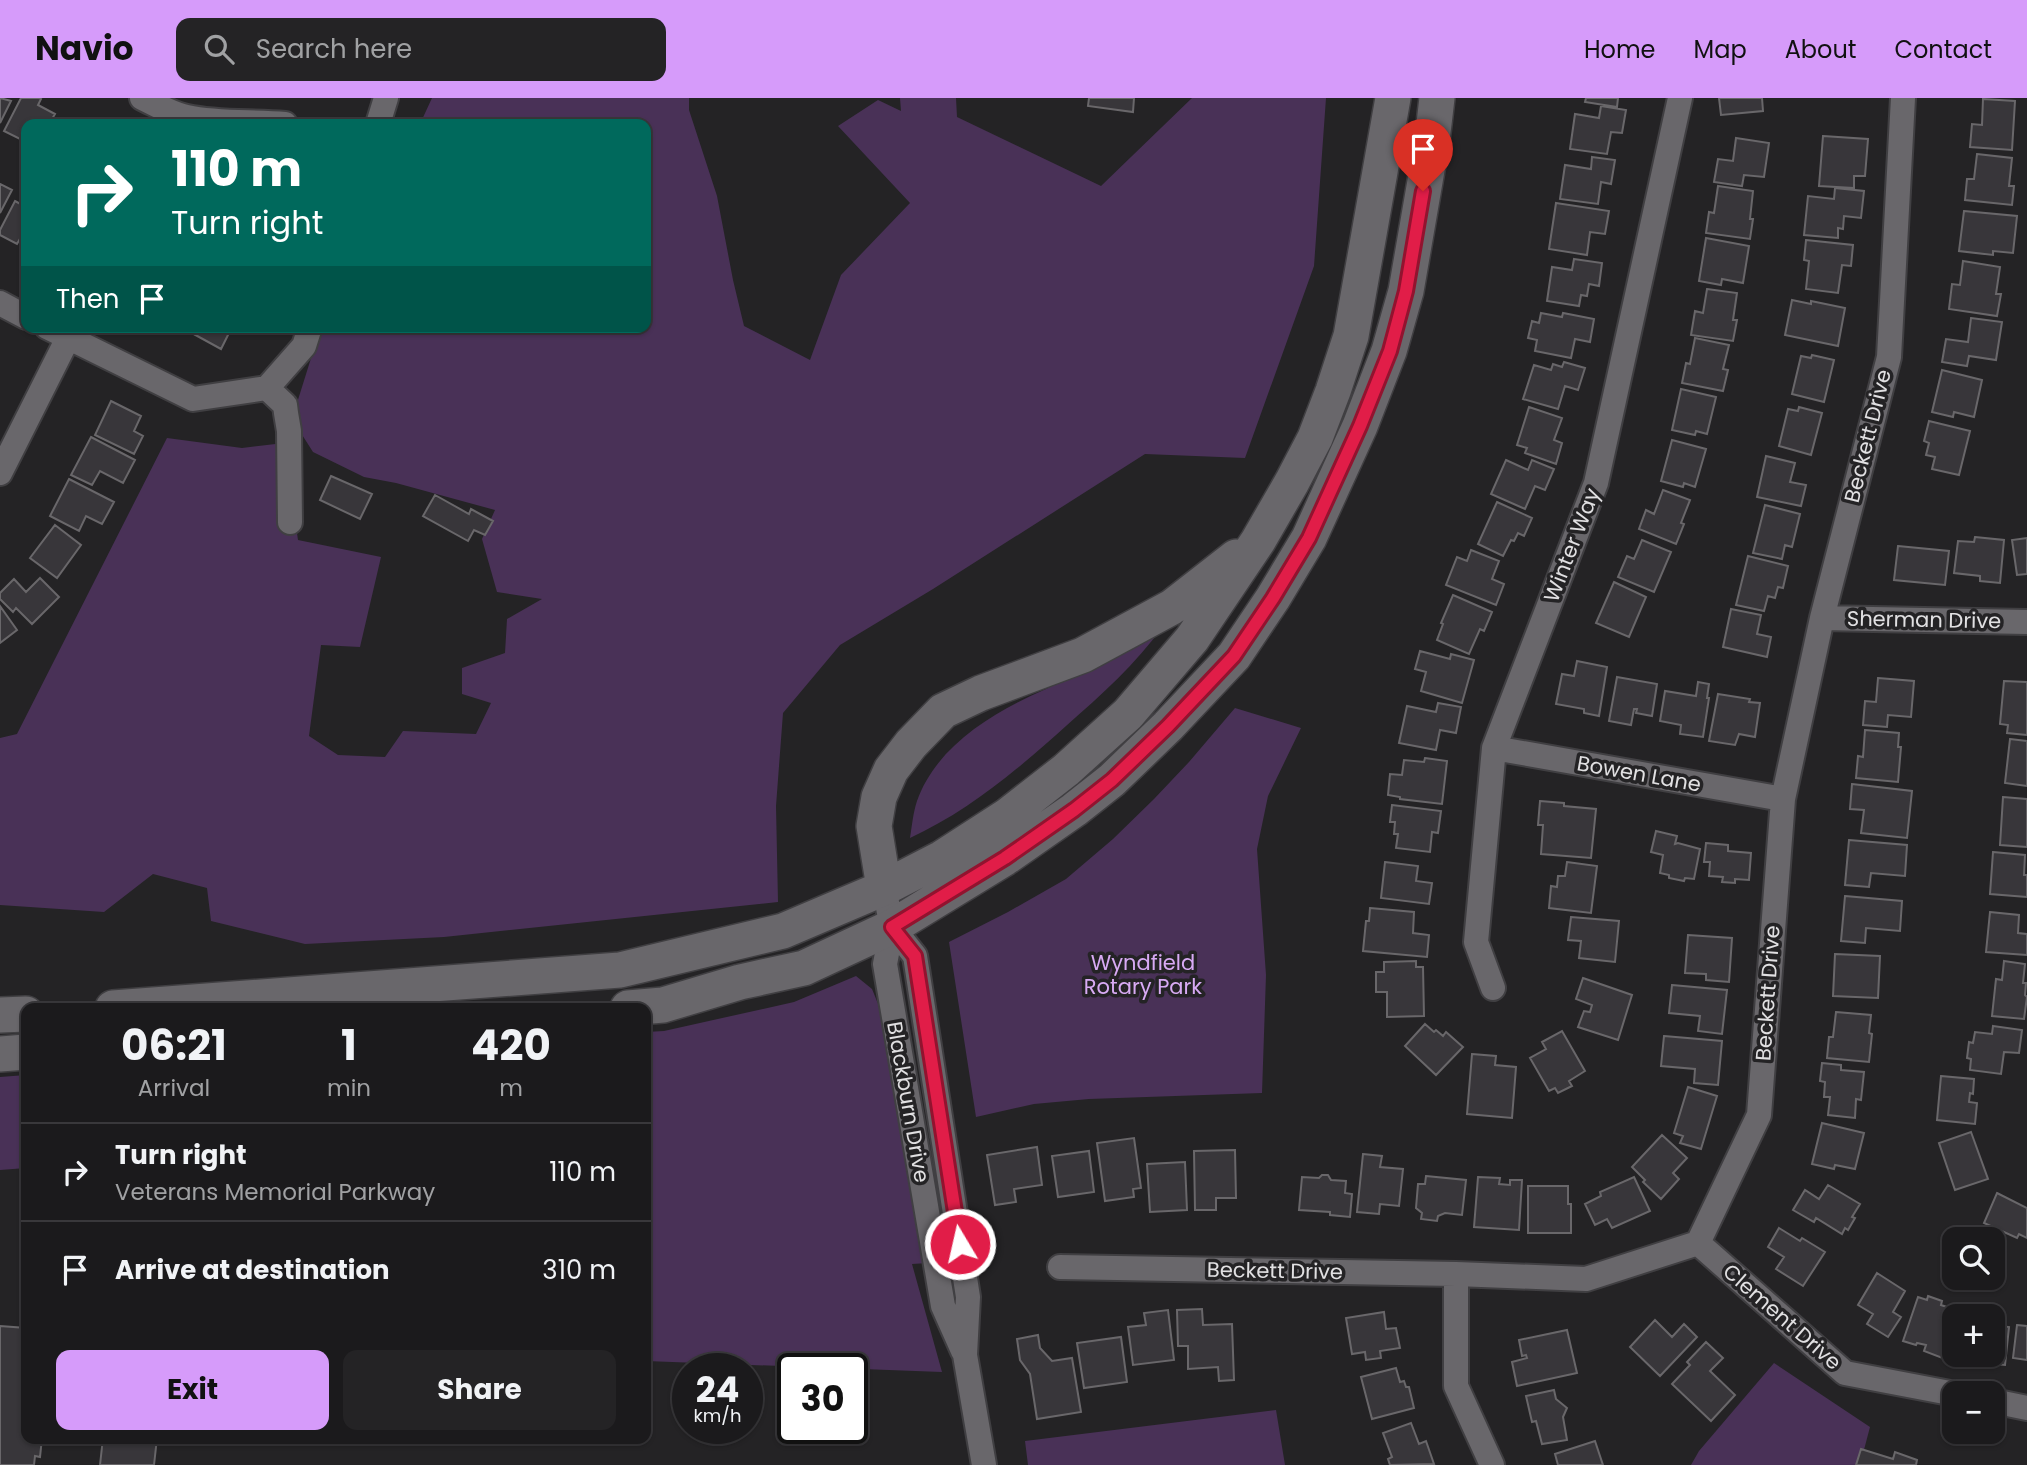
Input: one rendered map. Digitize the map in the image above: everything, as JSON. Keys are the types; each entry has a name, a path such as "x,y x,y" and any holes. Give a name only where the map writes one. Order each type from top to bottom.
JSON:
{"main road":[{"path":"180,1003 620,970 783,931 884,888 942,858 1007,816 1066,770 1128,714 1192,639 1258,541 1292,482 1315,438 1351,336 1394,98"},
{"path":"651,1006 804,968 892,927 1005,858 1112,780 1234,656 1309,538 1338,477 1390,351 1406,291 1437,98"},
{"path":"884,888 874,826 879,797 891,770 911,744 943,711 981,693 1083,655 1172,607 1258,541"},
{"path":"0,1016 21,1014"},
{"path":"0,1054 21,1052"}],"street":[{"path":"142,98 188,117 209,119"},
{"path":"380,119 386,98"},
{"name":"Winter Way","path":"1493,988 1476,942 1494,748 1596,483 1680,98"},
{"name":"Beckett Drive","path":"1060,1267 1586,1279 1698,1243 1759,1115 1783,799 1822,618 1889,357 1903,98"},
{"path":"0,303 21,314"},
{"path":"0,473 57,333 193,400 267,388 304,345 308,333"},
{"path":"267,388 285,405 289,431 290,522"},
{"name":"Sherman Drive","path":"1822,618 2027,622"},
{"name":"Bowen Lane","path":"1494,748 1783,799"},
{"name":"Blackburn Drive","path":"884,888 892,927 885,964 943,1306 965,1355 984,1465"},
{"name":"Clement Drive","path":"1698,1243 1845,1373 1942,1392"},
{"path":"1456,1275 1456,1386 1492,1465"},
{"path":"2005,1403 2027,1408"}],"green space":[{"path":"432,98 689,98 689,110 717,196 744,326 810,360 841,275 910,203 838,126 878,100 901,111 900,98 956,98 957,117 1101,186 1192,98 1326,98 1314,266 1245,458 1145,454 840,645 783,713 776,806 778,902 444,937 305,944 211,921 207,888 153,874 104,912 0,905 0,738 17,734 167,438 242,448 284,443 298,540 381,557 360,647 321,645 309,736 338,755 385,757 403,731 476,734 491,703 462,694 462,668 505,653 507,619 542,599 497,592 482,539 495,510 364,477 313,452 292,419 312,355 322,333 651,333 651,119 422,119"},
{"path":"1163,626 1118,679 1030,758 973,802 910,838 917,801 926,781 953,747 1007,708 1075,677"},
{"name":"Wyndfield Rotary Park","path":"1235,708 1301,728 1268,796 1257,849 1266,975 1262,1093 1089,1099 1034,1104 976,1117 949,942 1066,879 1154,799"},
{"path":"856,976 872,989 881,1011 928,1263 912,1264 942,1372 868,1369 868,1353 777,1353 777,1366 763,1365 763,1353 672,1353 672,1362 651,1361 651,1032 794,1002"},
{"path":"21,1075 21,1168 0,1170 0,1077"},
{"path":"1774,1363 1870,1427 1860,1465 1691,1465 1699,1451"},
{"path":"1276,1410 1285,1465 1028,1465 1025,1441"}],"building":[{"path":"0,98 11,101 0,123"},
{"path":"21,98 39,98 41,99 38,105 55,114 52,119 21,119 21,140 4,131"},
{"path":"1089,98 1134,98 1133,112 1088,106"},
{"path":"1586,98 1618,98 1617,107 1585,102"},
{"path":"1719,98 1762,98 1763,111 1721,115"},
{"path":"1983,99 2015,101 2012,150 1970,147 1972,124 1982,125"},
{"path":"1601,106 1626,110 1622,133 1611,132 1607,154 1570,149 1575,114 1599,118"},
{"path":"1823,136 1868,139 1865,176 1854,176 1854,188 1819,186"},
{"path":"1736,138 1769,143 1764,177 1744,175 1742,186 1714,182 1718,159 1733,161"},
{"path":"1977,154 2012,158 2009,186 2014,186 2012,205 1965,200 1967,179 1974,179"},
{"path":"1592,157 1615,160 1611,184 1601,182 1598,204 1560,199 1565,165 1591,169"},
{"path":"0,184 12,190 0,213"},
{"path":"1718,186 1753,191 1750,239 1706,233 1709,212 1714,213"},
{"path":"1835,188 1864,191 1861,218 1844,216 1843,229 1838,228 1838,238 1804,235 1808,196 1834,199"},
{"path":"15,201 21,204 21,237 17,244 0,235"},
{"path":"1556,203 1609,211 1605,234 1590,232 1587,255 1549,249"},
{"path":"1964,211 2017,216 2013,253 1993,251 1993,255 1959,251"},
{"path":"1706,238 1749,246 1743,283 1722,279 1721,285 1699,281"},
{"path":"1806,240 1853,245 1851,266 1842,265 1838,293 1806,289 1809,261 1804,260"},
{"path":"1574,259 1602,263 1599,286 1589,284 1587,296 1581,295 1579,306 1547,301 1552,267 1572,270"},
{"path":"1963,261 2000,267 1996,294 2001,294 1997,316 1949,309 1952,284 1960,285"},
{"path":"1707,289 1737,293 1733,320 1737,320 1733,341 1691,335 1695,311 1703,313"},
{"path":"1792,300 1845,308 1838,346 1785,335"},
{"path":"1541,313 1562,317 1563,313 1594,319 1590,342 1575,339 1571,358 1535,351 1537,340 1528,338 1532,321 1539,323"},
{"path":"1971,318 2002,322 1996,360 1969,356 1967,366 1942,362 1946,339 1968,342"},
{"path":"192,333 229,333 221,349"},
{"path":"1695,338 1729,345 1723,369 1728,370 1723,391 1682,383 1686,363 1690,364"},
{"path":"1812,355 1834,360 1824,402 1792,394 1801,356 1811,358"},
{"path":"1564,362 1585,368 1578,390 1565,386 1558,409 1523,399 1534,365 1551,370 1553,364 1562,367"},
{"path":"1942,370 1982,380 1974,417 1954,412 1953,417 1932,412"},
{"path":"1681,389 1716,397 1707,434 1696,431 1695,435 1672,430"},
{"path":"111,401 141,416 134,431 143,436 134,454 95,435"},
{"path":"1529,407 1562,418 1554,440 1562,443 1556,464 1525,453 1527,448 1517,445"},
{"path":"1799,407 1822,413 1811,455 1779,446 1788,409 1798,411"},
{"path":"1929,421 1970,431 1959,475 1932,469 1935,457 1926,455 1929,443 1924,441"},
{"path":"91,437 135,460 123,483 100,471 92,485 71,475"},
{"path":"1672,440 1706,449 1695,487 1661,481"},
{"path":"1766,456 1795,463 1790,482 1806,485 1801,506 1757,497"},
{"path":"1506,460 1528,470 1532,460 1554,469 1545,490 1535,486 1525,509 1491,494"},
{"path":"331,476 372,494 360,519 320,500"},
{"path":"69,479 114,502 102,524 86,516 79,531 50,516"},
{"path":"1663,490 1690,500 1676,544 1639,529 1646,510 1654,514"},
{"path":"435,495 469,514 471,509 493,521 485,535 474,530 468,541 423,516"},
{"path":"1497,502 1532,518 1524,536 1518,533 1503,556 1478,544"},
{"path":"1765,505 1800,514 1792,547 1785,545 1782,559 1753,553"},
{"path":"55,525 81,545 57,578 30,558"},
{"path":"1975,537 2004,540 2000,583 1980,581 1980,576 1954,573 1958,541 1974,542"},
{"path":"2027,538 2027,574 2017,575 2012,540"},
{"path":"1642,540 1671,552 1654,592 1618,577 1627,556 1634,559"},
{"path":"1898,546 1949,551 1945,585 1894,580"},
{"path":"1471,550 1499,561 1492,579 1504,584 1496,605 1446,585 1457,557 1467,561"},
{"path":"1748,556 1788,566 1783,588 1778,587 1775,598 1768,596 1764,611 1736,605"},
{"path":"40,578 59,597 32,624 16,608 13,612 0,599 0,593 14,579 26,592"},
{"path":"1614,582 1646,597 1629,637 1596,623"},
{"path":"1453,595 1492,612 1484,631 1480,629 1469,654 1437,640"},
{"path":"0,606 17,630 0,643"},
{"path":"1731,609 1761,615 1757,634 1771,637 1767,657 1723,647"},
{"path":"1420,651 1450,659 1451,654 1474,660 1462,703 1421,691 1426,672 1415,669"},
{"path":"1577,661 1607,667 1599,716 1584,713 1584,709 1556,704 1562,674 1574,676"},
{"path":"1617,677 1657,684 1652,716 1636,713 1637,709 1634,709 1631,725 1609,721"},
{"path":"1878,678 1914,681 1911,717 1888,715 1887,727 1863,725 1865,701 1876,702"},
{"path":"2004,681 2027,682 2027,735 2007,733 2008,725 2000,724"},
{"path":"1698,682 1709,684 1703,737 1680,734 1681,725 1660,721 1665,691 1696,696"},
{"path":"1718,694 1760,703 1755,737 1739,734 1735,745 1709,741"},
{"path":"1438,703 1461,707 1456,733 1440,730 1436,750 1399,743 1407,706 1436,712"},
{"path":"1865,730 1899,733 1898,747 1901,747 1898,782 1856,778 1858,756 1863,757"},
{"path":"2010,739 2027,741 2027,786 2005,783"},
{"path":"1425,758 1447,761 1442,804 1388,795 1390,774 1402,775 1404,760 1424,762"},
{"path":"1852,784 1912,791 1907,838 1861,833 1864,810 1850,809"},
{"path":"2003,797 2027,799 2027,847 2000,845"},
{"path":"1540,801 1596,809 1591,858 1541,854 1543,825 1538,825"},
{"path":"1392,805 1441,811 1438,833 1432,832 1430,852 1396,848 1398,834 1394,834 1395,822 1390,822"},
{"path":"1656,831 1677,836 1675,844 1700,849 1694,879 1685,878 1684,881 1660,873 1663,855 1651,852"},
{"path":"1849,840 1907,845 1905,876 1871,873 1869,887 1845,885"},
{"path":"1706,843 1728,845 1728,851 1751,853 1749,880 1722,882 1723,877 1709,876 1710,862 1704,862"},
{"path":"1993,852 2025,855 2027,897 1990,894"},
{"path":"1385,862 1418,866 1416,881 1432,883 1429,904 1381,898"},
{"path":"1567,862 1597,866 1591,913 1549,908 1551,886 1557,887 1558,876 1565,876"},
{"path":"1845,896 1902,901 1900,931 1866,928 1865,943 1841,941"},
{"path":"1370,908 1414,912 1413,933 1429,935 1427,957 1363,951"},
{"path":"1990,912 2019,915 2018,933 2027,934 2027,955 1986,952"},
{"path":"1571,917 1619,921 1615,962 1579,958 1581,941 1568,940"},
{"path":"1688,935 1732,938 1729,982 1706,980 1706,974 1685,973"},
{"path":"1835,954 1880,956 1878,998 1833,996"},
{"path":"1416,961 1416,967 1423,967 1424,1016 1387,1017 1387,992 1376,992 1376,972 1384,972 1384,962"},
{"path":"2004,961 2025,964 2023,983 2026,983 2027,997 2024,1019 1992,1016 1996,979 2002,980"},
{"path":"1583,978 1632,995 1618,1040 1578,1027 1584,1011 1590,1012 1592,1005 1576,999"},
{"path":"1672,985 1727,990 1722,1034 1698,1031 1700,1016 1669,1013"},
{"path":"1836,1012 1871,1015 1869,1062 1827,1058"},
{"path":"1425,1024 1443,1036 1446,1032 1463,1047 1436,1075 1405,1046"},
{"path":"1993,1026 2022,1030 2019,1053 2004,1052 2001,1074 1970,1070 1971,1059 1967,1058 1969,1042 1973,1043 1975,1032 1992,1034"},
{"path":"1562,1031 1585,1071 1569,1081 1572,1086 1558,1093 1555,1088 1549,1091 1530,1058 1546,1049 1542,1042"},
{"path":"1664,1036 1722,1041 1718,1085 1694,1083 1695,1069 1661,1066"},
{"path":"1472,1054 1496,1056 1495,1065 1516,1067 1512,1118 1467,1114"},
{"path":"1822,1063 1841,1065 1841,1070 1864,1072 1861,1100 1856,1099 1855,1118 1828,1115 1830,1097 1824,1097 1825,1082 1820,1081"},
{"path":"1941,1076 1974,1079 1973,1094 1970,1093 1969,1102 1977,1103 1975,1124 1937,1120"},
{"path":"1688,1087 1717,1096 1701,1149 1680,1143 1683,1136 1674,1133"},
{"path":"1822,1123 1864,1133 1855,1169 1835,1165 1834,1169 1812,1164"},
{"path":"1971,1132 1988,1179 1955,1190 1939,1143"},
{"path":"1662,1135 1687,1158 1673,1173 1679,1179 1661,1199 1632,1167"},
{"path":"1134,1138 1141,1188 1133,1189 1134,1197 1105,1201 1097,1143"},
{"path":"1037,1147 1042,1185 1014,1189 1016,1202 995,1205 987,1155"},
{"path":"1235,1150 1236,1198 1216,1198 1216,1210 1195,1210 1194,1151"},
{"path":"1089,1151 1094,1192 1058,1197 1052,1156"},
{"path":"1363,1154 1382,1156 1380,1167 1403,1169 1399,1206 1380,1204 1379,1214 1357,1212"},
{"path":"1185,1162 1187,1210 1150,1212 1147,1164"},
{"path":"1328,1175 1331,1180 1346,1181 1345,1193 1352,1194 1350,1217 1330,1215 1330,1212 1299,1210 1302,1177 1319,1178"},
{"path":"1426,1176 1466,1180 1462,1215 1445,1213 1438,1216 1437,1221 1421,1219 1422,1213 1416,1208 1418,1184 1425,1184"},
{"path":"1478,1177 1500,1178 1499,1184 1510,1185 1510,1180 1522,1180 1519,1230 1474,1227"},
{"path":"1634,1177 1650,1211 1612,1228 1607,1219 1595,1225 1585,1204 1601,1196 1600,1192"},
{"path":"1828,1185 1860,1204 1848,1230 1845,1228 1842,1234 1816,1218 1814,1222 1793,1210 1805,1190 1819,1199"},
{"path":"1528,1186 1568,1186 1571,1233 1528,1233"},
{"path":"1997,1193 2027,1208 2027,1238 2019,1234 2017,1238 2005,1233 2005,1227 1993,1227 1984,1223"},
{"path":"1779,1228 1825,1252 1803,1286 1776,1269 1784,1257 1768,1247"},
{"path":"1877,1273 1905,1291 1893,1312 1901,1317 1888,1337 1867,1324 1873,1314 1858,1305"},
{"path":"1928,1296 1942,1301 1942,1358 1924,1351 1926,1345 1903,1341 1918,1297 1927,1300"},
{"path":"1202,1309 1203,1325 1232,1324 1234,1380 1219,1381 1218,1367 1188,1369 1188,1346 1178,1346 1177,1310"},
{"path":"1168,1310 1174,1360 1133,1365 1128,1327 1146,1325 1144,1313"},
{"path":"1384,1312 1386,1329 1396,1328 1400,1348 1380,1351 1381,1358 1366,1360 1365,1352 1352,1354 1346,1318"},
{"path":"1655,1320 1672,1337 1684,1324 1697,1337 1660,1376 1630,1347"},
{"path":"2017,1325 2027,1326 2027,1360 2013,1358"},
{"path":"0,1326 21,1328 21,1444 41,1444 40,1457 35,1456 34,1465 0,1465"},
{"path":"2005,1326 2009,1327 2005,1365"},
{"path":"1567,1330 1577,1373 1517,1386 1512,1362 1527,1358 1526,1355 1522,1356 1519,1340"},
{"path":"1038,1335 1040,1348 1052,1361 1072,1358 1081,1412 1037,1419 1030,1374 1020,1360 1017,1339"},
{"path":"1121,1337 1127,1382 1084,1388 1077,1343"},
{"path":"1706,1342 1723,1358 1710,1371 1735,1395 1711,1421 1672,1384 1690,1365 1687,1362"},
{"path":"1396,1368 1400,1382 1404,1381 1406,1387 1409,1387 1414,1408 1372,1419 1361,1377"},
{"path":"1554,1390 1556,1399 1567,1408 1563,1417 1567,1440 1542,1444 1536,1421 1532,1422 1526,1396"},
{"path":"1411,1423 1419,1444 1426,1441 1434,1464 1390,1465 1388,1459 1392,1457 1383,1433"},
{"path":"1595,1441 1603,1465 1558,1465 1555,1454"},
{"path":"102,1444 156,1444 154,1465 100,1465"},
{"path":"1861,1449 1893,1459 1895,1452 1917,1460 1916,1465 1856,1465"}],"route":[{"path":"960,1244 915,956 892,927 1005,858 1112,780 1234,656 1309,538 1360,426 1390,351 1406,291 1423,191"}]}
